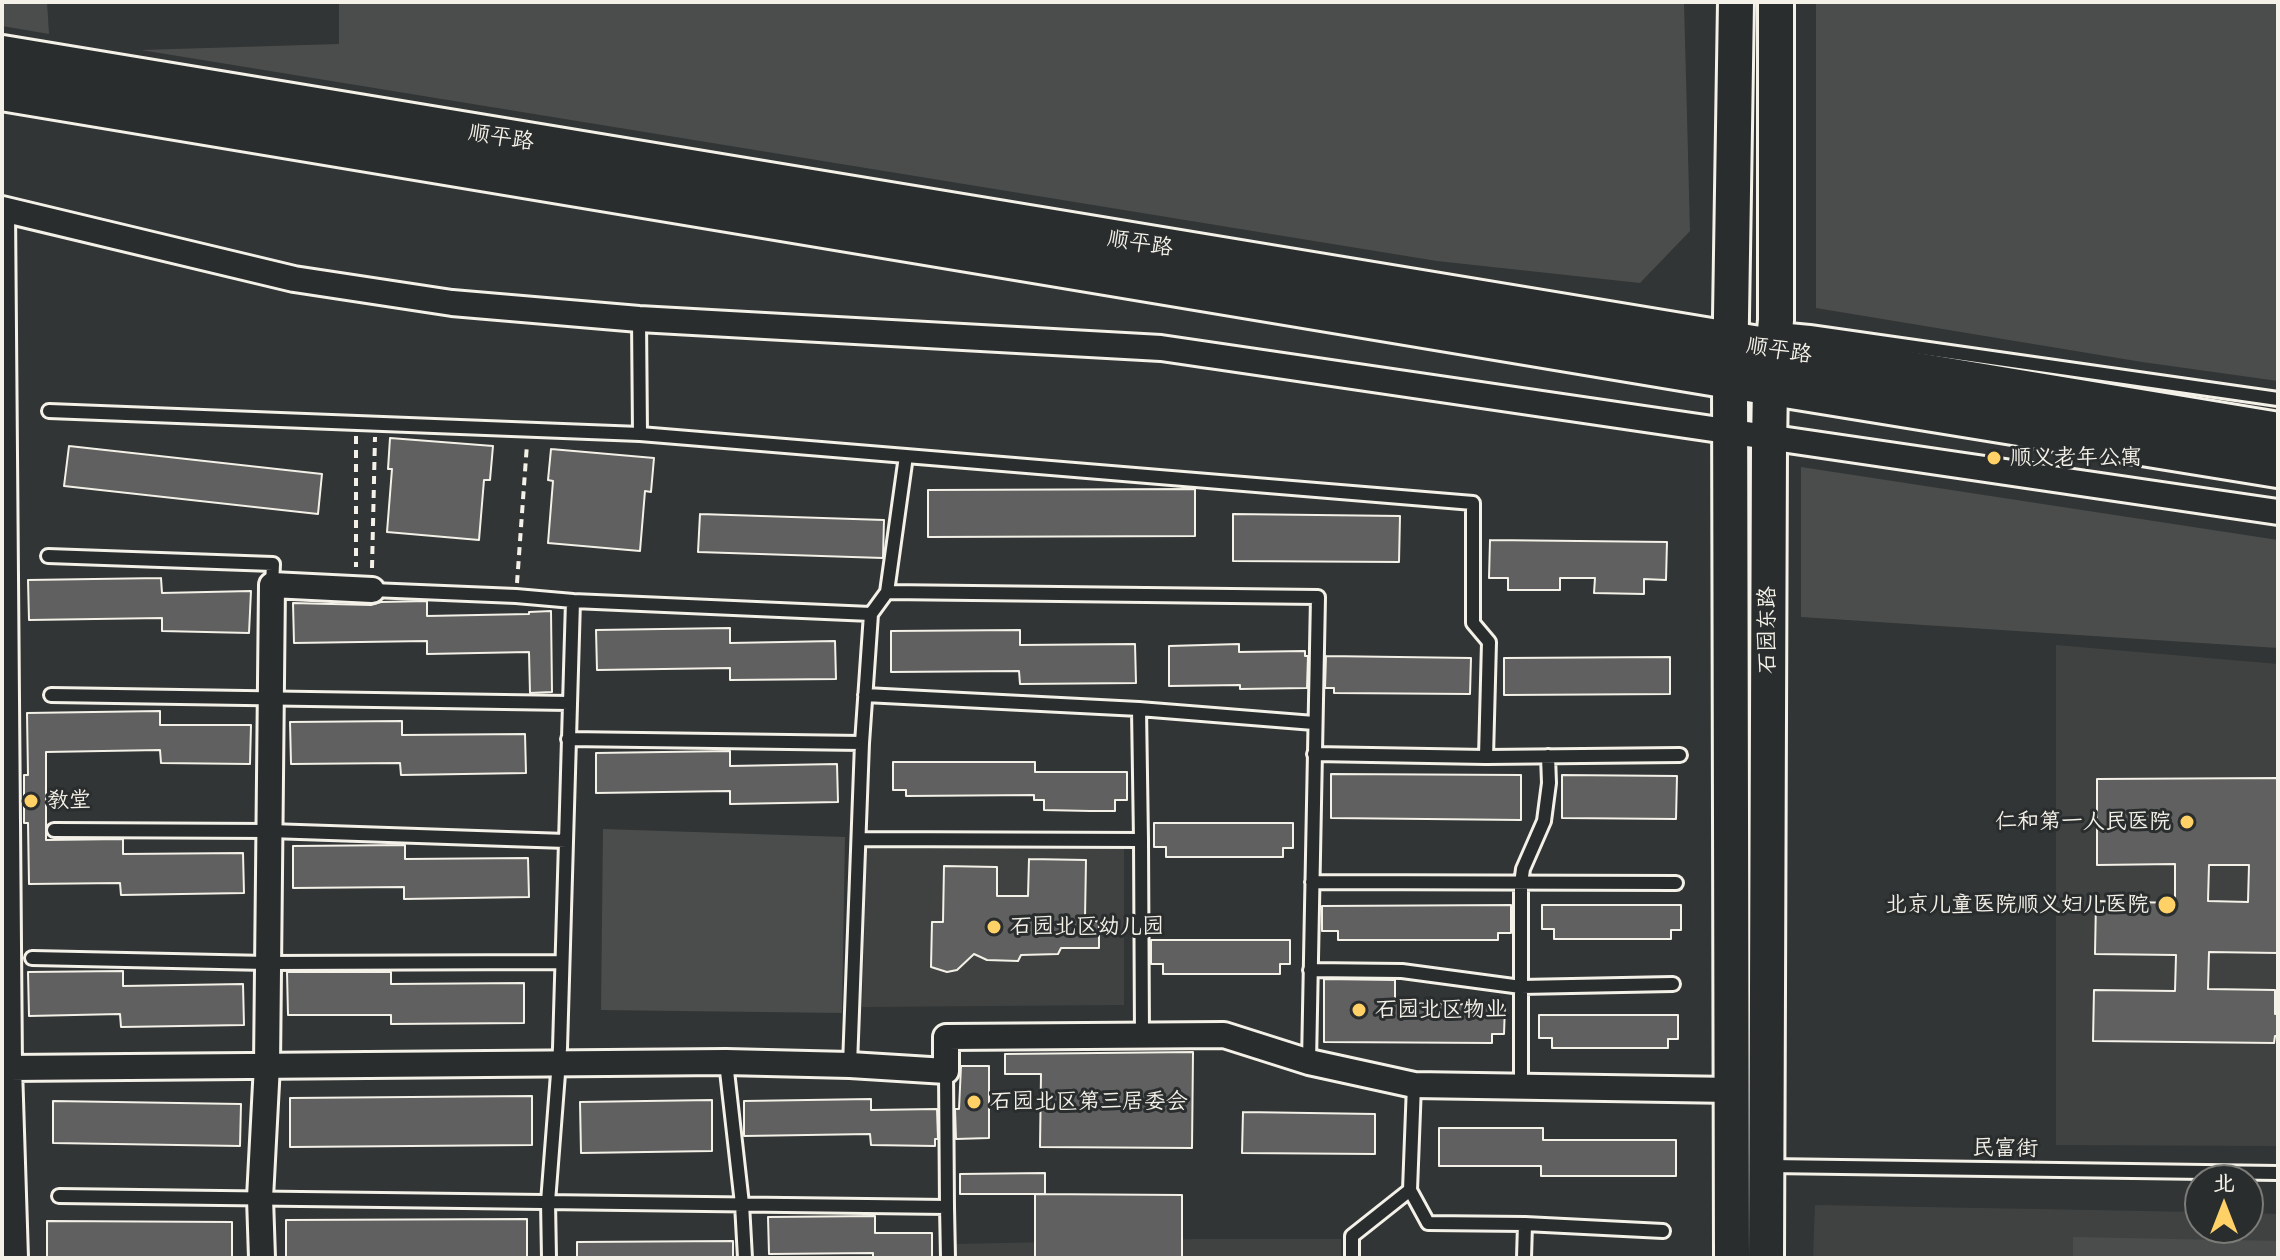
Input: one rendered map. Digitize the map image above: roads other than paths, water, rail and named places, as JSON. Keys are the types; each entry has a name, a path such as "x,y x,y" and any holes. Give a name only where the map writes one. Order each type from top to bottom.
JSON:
{"main road":[{"name":"石园东路","path":"1732,1258 1748,1166 1770,438 1752,346 1736,2"},
{"name":"石园东路","path":"1766,1258 1733,1090 1730,432 1752,346 1776,2"},
{"name":"顺平路","path":"2,55 2278,432"},
{"name":"顺平路","path":"2,91 1752,346 2278,468"}],"street":[{"path":"15,1258 9,1068 2,209 294,279 452,303 639,319 1161,348 2278,512"},
{"path":"262,1258 260,1198 267,1065 272,585 364,590"},
{"path":"9,1068 726,1062 946,1071 946,1037 1224,1035 1309,1062 1414,1085 1733,1090"}],"lane":[{"path":"639,319 640,434"},
{"path":"1752,346 1810,332 2278,399"},
{"path":"49,411 640,434 1473,503 1473,623 1489,642 1486,757"},
{"path":"850,1065 862,743 871,614 887,592 906,456"},
{"path":"48,556 273,564 272,585"},
{"path":"364,590 871,614"},
{"path":"887,592 1318,597 1309,1062"},
{"path":"549,1258 548,1202 559,1062 573,601"},
{"path":"51,695 569,703"},
{"path":"865,695 1139,709 1314,723"},
{"path":"1139,709 1142,1036"},
{"path":"568,739 862,743"},
{"path":"1314,754 1486,757 1680,755"},
{"path":"1521,1087 1521,884 1523,869 1544,821 1549,783 1548,756"},
{"path":"54,830 270,831 566,841"},
{"path":"859,839 1141,840"},
{"path":"1312,882 1676,883"},
{"path":"32,958 267,963 562,962"},
{"path":"1310,970 1402,971 1521,987 1673,984"},
{"path":"726,1062 745,1258"},
{"path":"946,1071 948,1258"},
{"path":"1414,1085 1410,1190 1428,1223 1663,1231"},
{"name":"民富街","path":"1748,1166 2278,1173"},
{"path":"1352,1258 1352,1236 1410,1190"},
{"path":"59,1196 947,1207"},
{"path":"1524,1258 1525,1224"}],"place":[{"name":"顺义老年公寓","path":"1994,458"},
{"name":"教堂","path":"31,801"},
{"name":"仁和第一人民医院","path":"2187,822"},
{"name":"北京儿童医院顺义妇儿医院","path":"2167,905"},
{"name":"石园北区幼儿园","path":"994,927"},
{"name":"石园北区物业","path":"1359,1010"},
{"name":"石园北区第三居委会","path":"974,1102"}]}
